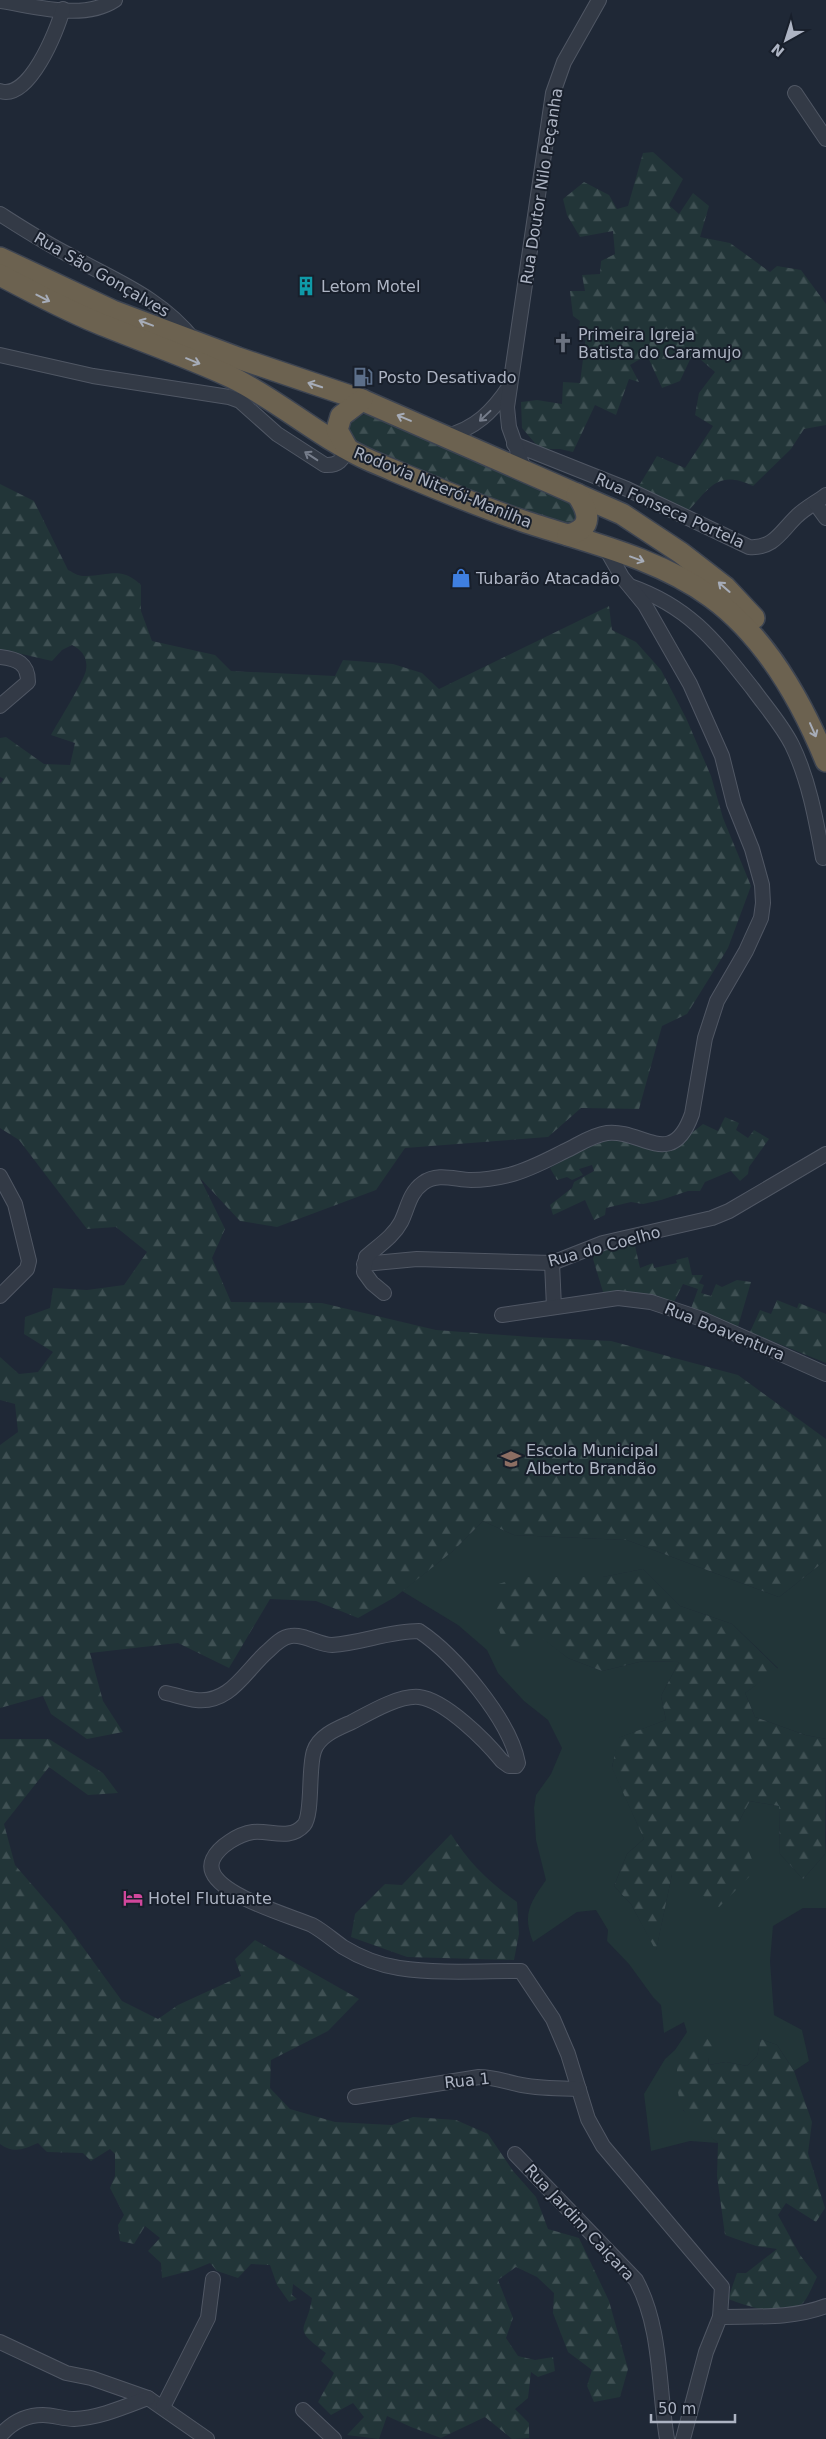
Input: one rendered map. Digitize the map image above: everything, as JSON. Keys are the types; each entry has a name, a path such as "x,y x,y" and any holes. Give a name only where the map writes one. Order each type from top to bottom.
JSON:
{"highway":[{"path":"0,258 113,311 362,400 524,469 637,522 726,587 765,629 795,668 826,723"},
{"name":"Rodovia Niterói-Manilha","path":"0,275 58,306 232,378 370,460 520,520 651,564 686,581 711,597 732,614 770,658 792,690 812,727 826,761"},
{"path":"347,448 337,430 341,416 362,400"},
{"path":"240,401 277,403"},
{"path":"568,535 583,528 587,516 586,508 577,494"}],"street":[{"path":"0,1 86,10 104,7 115,0"},
{"name":"Rua Doutor Nilo Peçanha","path":"524,469 509,427 507,407 553,93 564,62 599,0"},
{"path":"0,91 13,92 19,89 28,78 50,44 63,9"},
{"path":"795,93 826,138"},
{"name":"Rua São Gonçalves","path":"0,214 68,255 159,304 179,320 196,342"},
{"path":"0,355 93,376 188,389 229,397 240,401 278,434 325,465 332,466 339,463 344,458 347,448"},
{"name":"Rua Doutor Nilo Peçanha","path":"446,436 470,428 484,417 496,405 512,382"},
{"name":"Rua Fonseca Portela","path":"514,444 634,492 749,547 760,548 771,544 797,516 820,499 826,518"},
{"path":"384,1292 364,1272 366,1257 391,1236 401,1221 408,1202 424,1182 438,1178 455,1177 470,1180 510,1175 533,1167 594,1136 606,1133 618,1133 655,1145 667,1144 681,1135 688,1125 692,1114 705,1038 717,1001 746,951 761,918 763,903 762,885 752,849 734,804 722,756 698,701 664,636 605,548"},
{"path":"630,586 655,595 683,612 717,643 774,717 792,744 800,764 815,814 823,858"},
{"path":"0,657 22,663 28,672 28,682 0,706"},
{"name":"Rua do Coelho","path":"364,1264 417,1259 552,1263 603,1243 712,1218 729,1211 826,1154"},
{"path":"0,1176 16,1204 29,1261 27,1269 0,1296"},
{"path":"552,1263 554,1307"},
{"name":"Rua Boaventura","path":"502,1315 618,1298 651,1302 702,1319 826,1374"},
{"path":"166,1693 197,1700 213,1700 223,1696 245,1676 256,1660 280,1640 291,1636 330,1645 359,1642 402,1631 419,1631 440,1648 495,1710 516,1755 518,1763 516,1766 509,1766 459,1718 432,1701 418,1697 379,1708 330,1733 314,1749 310,1768 308,1816 304,1826 291,1833 275,1835 253,1832 233,1840 222,1848 213,1860 212,1869 216,1879 230,1892 314,1926 344,1947 372,1962 400,1968 521,1971 552,2019 579,2089 588,2120 603,2146 722,2287 720,2317 706,2352 683,2439"},
{"name":"Rua 1","path":"355,2097 479,2077 496,2077 517,2084 542,2088 579,2089"},
{"name":"Rua Jardim Caiçara","path":"515,2154 636,2280 643,2294 654,2329 667,2439"},
{"path":"163,2408 205,2324 213,2279"},
{"path":"720,2317 784,2316 810,2312 826,2306"},
{"path":"0,2342 66,2373 91,2378 148,2398 207,2439"},
{"path":"0,2436 9,2425 25,2418 44,2415 73,2419 96,2416 148,2398"},
{"path":"303,2410 334,2439"}],"green space":[{"path":"653,152 683,179 669,205 679,214 693,193 709,206 700,237 730,243 770,272 777,266 801,270 826,304 826,425 804,429 791,449 753,486 741,481 722,480 708,489 687,512 637,489 657,456 685,468 713,426 695,415 699,393 715,372 693,353 680,381 662,388 647,355 630,365 639,382 629,379 616,415 595,405 573,452 560,449 540,449 522,428 521,402 537,400 562,404 563,382 580,383 586,335 578,333 580,321 573,316 570,291 585,291 582,275 600,274 601,261 615,254 613,231 580,237 567,215 563,199 584,182 609,195 617,209 628,206 643,153"},
{"path":"365,414 545,486 579,507 577,522 566,525 544,518 376,454 356,441 351,436 349,430 356,419"},
{"path":"0,484 34,501 68,570 83,576 114,573 127,575 141,585 141,611 152,641 215,655 231,671 335,676 343,660 393,664 422,673 439,689 609,606 612,630 636,642 661,670 686,718 711,776 723,818 751,886 728,948 687,1014 662,1026 639,1109 581,1108 548,1137 405,1148 376,1190 277,1227 240,1221 200,1178 225,1229 212,1258 231,1302 322,1303 436,1330 611,1341 738,1375 826,1439 826,1560 779,1597 627,1540 514,1535 483,1521 453,1551 395,1597 358,1618 316,1601 270,1599 229,1668 178,1643 90,1653 103,1701 123,1732 87,1739 51,1714 43,1696 0,1708 0,1445 18,1432 15,1404 0,1400 0,1357 19,1374 38,1372 53,1352 24,1334 25,1317 50,1308 53,1288 87,1290 124,1285 147,1252 116,1227 87,1229 19,1140 0,1128 0,783 4,779 0,777 0,738 6,737 44,764 70,765 75,743 51,735 81,683 86,670 86,662 84,655 72,645 62,650 52,661 0,649"},
{"path":"725,1117 739,1123 736,1130 748,1138 754,1130 769,1139 749,1167 748,1174 740,1181 731,1171 705,1182 700,1191 688,1191 643,1204 631,1202 606,1208 605,1215 594,1220 585,1200 553,1215 550,1205 572,1188 574,1182 594,1171 592,1165 579,1169 583,1175 572,1180 567,1177 557,1180 550,1168 581,1150 606,1141 684,1139 703,1124 718,1131"},
{"path":"634,1241 640,1268 653,1263 654,1268 677,1263 676,1260 688,1257 692,1275 703,1275 699,1283 704,1285 701,1293 711,1296 716,1284 722,1287 737,1280 751,1282 737,1330 690,1311 698,1289 683,1284 673,1304 604,1295 593,1259 595,1251"},
{"path":"777,1300 797,1308 799,1303 826,1314 826,1363 750,1332 760,1310 771,1314"},
{"path":"483,1521 514,1535 627,1540 779,1597 826,1560 826,1739 805,1735 755,1717 745,1693 778,1668 732,1624 680,1606 643,1569 603,1577 522,1577 539,1635 568,1658 602,1671 643,1661 679,1662 661,1696 666,1720 619,1738 612,1767 644,1839 627,1854 614,1886 631,1904 656,1950 672,1874 738,1823 750,1801 779,1806 780,1854 803,1879 825,1854 826,1839 826,1908 803,1908 773,1926 770,1961 774,2015 802,2030 809,2061 794,2071 777,2045 761,2039 757,2056 747,2066 726,2062 709,2065 705,2036 683,2110 718,2143 690,2141 651,2151 644,2094 665,2059 675,2050 687,2032 684,2022 664,2033 661,2005 629,1964 607,1941 608,1930 596,1910 577,1912 533,1942 528,1924 529,1909 546,1880 536,1840 534,1808 536,1795 551,1774 562,1748 548,1720 524,1701 498,1673 487,1650 458,1625 402,1591 453,1551"},
{"path":"643,1569 680,1606 732,1624 778,1669 745,1693 755,1717 805,1735 826,1739 825,1854 803,1879 780,1854 779,1806 750,1801 738,1823 756,1870 719,1907 672,1874 656,1951 631,1904 614,1886 627,1854 644,1839 612,1768 618,1738 666,1720 661,1696 679,1662 643,1661 602,1671 568,1658 539,1636 507,1653 494,1615 492,1586 522,1577 603,1577"},
{"path":"0,1739 49,1739 103,1773 118,1793 88,1795 49,1767 4,1824 15,1865 66,1924 122,2001 158,2019 178,2005 241,1976 235,1959 255,1940 359,1999 328,2031 271,2060 270,2088 290,2109 335,2122 392,2125 413,2117 456,2120 488,2134 513,2171 536,2197 548,2229 579,2238 609,2301 628,2369 620,2397 594,2402 587,2386 592,2370 568,2352 553,2313 554,2293 537,2277 516,2267 498,2280 513,2318 506,2338 518,2356 535,2360 553,2357 555,2371 538,2377 531,2372 528,2398 515,2409 529,2423 529,2438 512,2439 485,2417 441,2438 387,2416 379,2439 347,2435 364,2417 353,2403 331,2415 318,2402 334,2373 321,2361 326,2353 304,2333 312,2298 293,2284 292,2295 297,2299 289,2302 277,2285 270,2265 251,2264 238,2278 217,2271 210,2263 193,2270 162,2278 161,2263 148,2251 160,2238 145,2226 134,2244 120,2241 118,2225 124,2215 110,2188 115,2176 115,2154 110,2149 91,2161 83,2153 47,2152 38,2143 24,2149 14,2150 0,2144"},
{"path":"451,1834 480,1871 517,1902 519,1934 514,1960 407,1957 351,1937 355,1914 385,1884 402,1885"},
{"path":"705,2036 716,2049 708,2058 709,2065 726,2062 747,2066 757,2056 761,2039 777,2045 794,2071 812,2122 808,2153 825,2208 816,2222 786,2203 778,2215 800,2255 817,2277 804,2302 797,2308 788,2311 756,2308 728,2299 737,2273 746,2273 777,2249 756,2246 725,2235 717,2176 718,2143 695,2124 681,2106 677,2071 679,2055 689,2043"}],"place":[{"name":"Letom Motel","path":"306,286"},
{"name":"Primeira Igreja Batista do Caramujo","path":"563,343"},
{"name":"Posto Desativado","path":"363,377"},
{"name":"Tubarão Atacadão","path":"461,578"},
{"name":"Escola Municipal Alberto Brandão","path":"511,1459"},
{"name":"Hotel Flutuante","path":"133,1898"}]}
